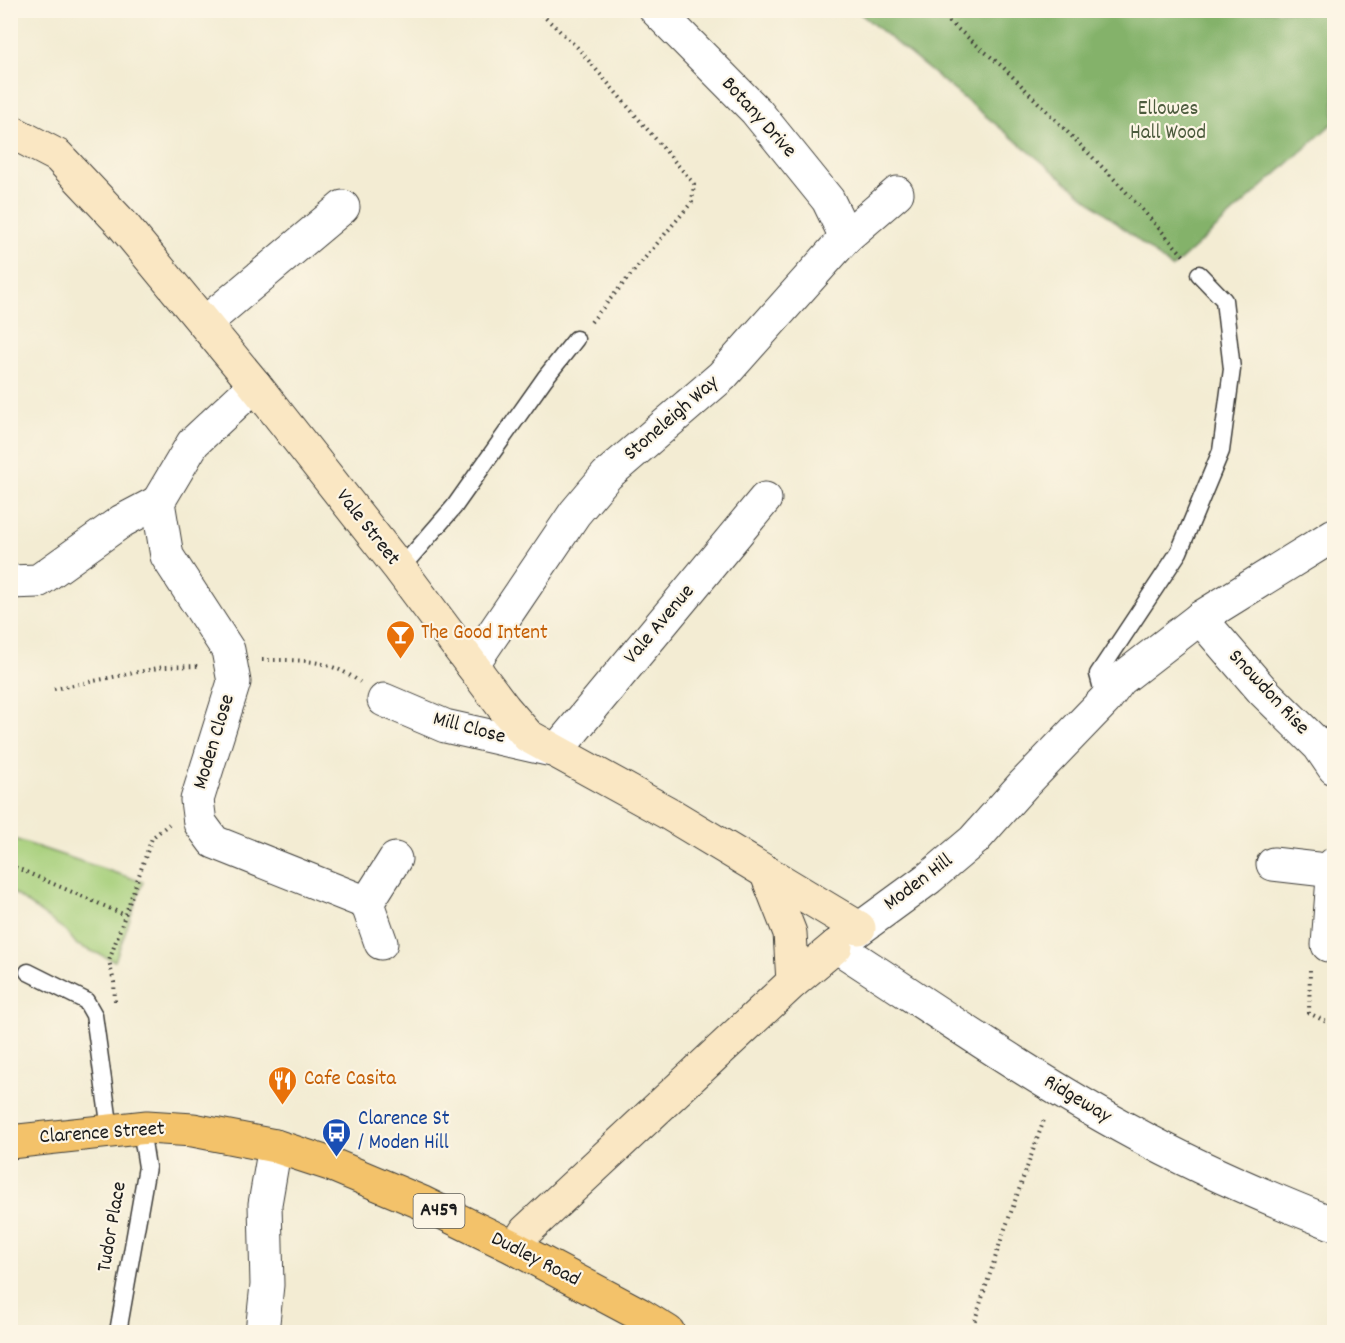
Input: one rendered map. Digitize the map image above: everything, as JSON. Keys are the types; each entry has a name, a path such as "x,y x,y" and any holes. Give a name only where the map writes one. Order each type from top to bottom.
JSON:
{"main road":[{"name":"Clarence Street","path":"10,1142 147,1127 193,1130"},
{"name":"Dudley Road","path":"193,1130 275,1146 330,1164 423,1203 514,1248 636,1323 668,1332"}],"street":[{"name":"Botany Drive","path":"656,10 756,111 828,200 846,237"},
{"name":"Vale Street","path":"10,131 58,156 123,225 255,385 528,736 668,813 766,872 847,937"},
{"name":"Stoneleigh Way","path":"472,665 574,513 607,475 722,376 846,237 897,193"},
{"path":"205,323 343,207"},
{"path":"10,582 38,581 122,521 158,502 193,443 255,385"},
{"name":"Vale Avenue","path":"556,751 765,499"},
{"name":"Moden Close","path":"158,502 166,556 228,650 234,682 216,733 197,800 200,823 214,842 368,903"},
{"name":"Moden Hill","path":"514,1248 526,1232 793,982 847,937 929,878 974,840 1105,700 1120,680 1200,618 1335,534"},
{"name":"Snowdon Rise","path":"1200,618 1263,691 1319,746 1335,768"},
{"name":"Mill Close","path":"384,700 445,726 556,751"},
{"path":"381,943 368,903 394,859"},
{"path":"1273,864 1334,871"},
{"path":"1328,940 1335,864"},
{"path":"766,872 790,933 793,982"},
{"name":"Ridgeway","path":"847,937 1056,1089 1133,1133 1241,1187 1335,1224"},
{"path":"262,1332 267,1285 265,1204 275,1146"}],"lane":[{"path":"1105,700 1098,674 1179,552 1221,452 1232,369 1224,300 1199,274"},
{"path":"400,569 454,507 545,378 576,339"},
{"name":"Tudor Place","path":"28,972 86,1001 94,1015 125,1130 147,1167 117,1332"}],"path":[{"path":"537,10 577,47 694,184 692,202 576,339"},
{"path":"935,10 1003,66 1117,182 1199,274"},
{"path":"115,1003 114,982 109,961 152,838 197,800"},
{"path":"10,866 124,915"},
{"path":"1328,940 1310,970 1309,1013 1335,1026"},
{"path":"971,1332 1023,1176 1056,1089"}],"green space":[{"name":"Ellowes Hall Wood","path":"857,11 1320,11 1334,34 1334,122 1172,268"},
{"path":"11,838 143,882 115,961 77,945 66,931 11,891"}],"place":[{"name":"The Good Intent","path":"400,660"},
{"name":"Cafe Casita","path":"283,1106"},
{"name":"Clarence St / Moden Hill","path":"337,1158"}]}
